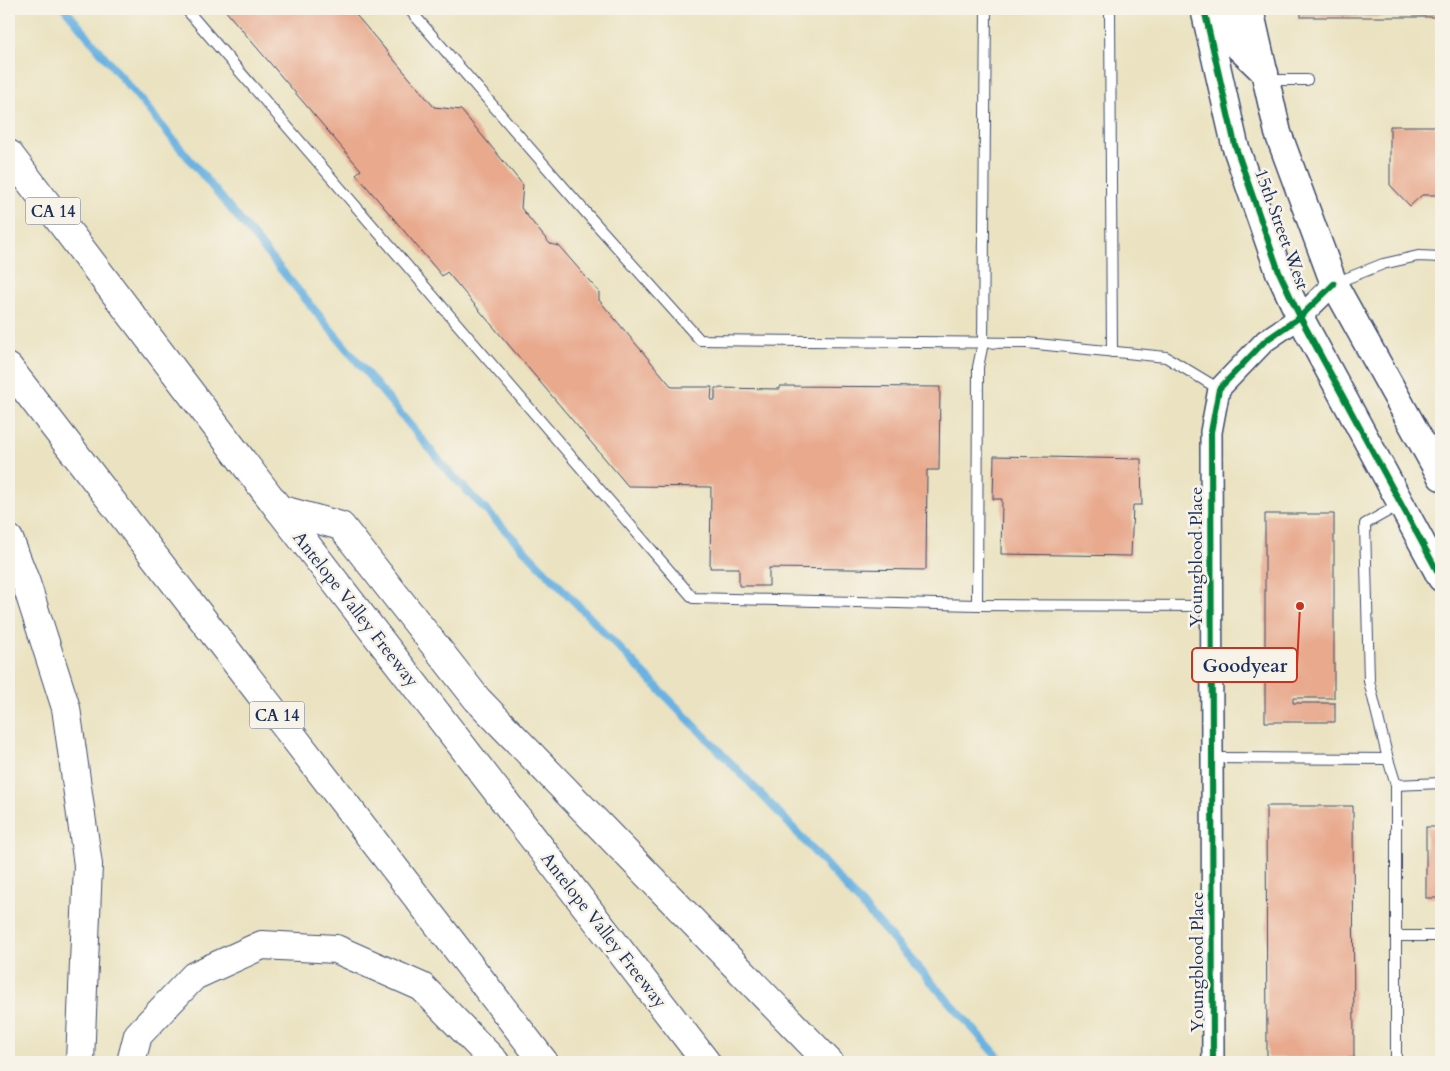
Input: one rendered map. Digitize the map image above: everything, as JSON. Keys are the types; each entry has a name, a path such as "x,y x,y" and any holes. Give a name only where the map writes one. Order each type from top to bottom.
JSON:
{"highway":[{"name":"Antelope Valley Freeway","path":"9,154 279,509 706,1062"},
{"name":"CA 14","path":"9,368 544,1062"},
{"path":"279,509 341,526 477,699 829,1062"},
{"path":"9,539 26,583 66,708 88,865 80,1062"},
{"path":"131,1062 138,1035 194,976 262,945 336,949 422,987 496,1062"}],"street":[{"name":"15th Street West","path":"1204,9 1235,146 1279,272 1300,317 1441,578"},
{"path":"1229,9 1237,46 1265,76"},
{"name":"15th Street West","path":"1250,9 1278,133 1334,284 1440,471"},
{"path":"1219,389 1265,341 1300,317 1334,284"},
{"name":"Youngblood Place","path":"1213,1062 1211,432 1219,389"}],"lane":[{"path":"186,9 693,598 977,605 1211,606"},
{"path":"408,9 700,340 1027,343 1166,357 1219,389"},
{"path":"977,605 978,367 983,343 986,9"},
{"path":"1110,9 1112,352"},
{"path":"1265,76 1307,80"},
{"path":"1334,284 1383,264 1418,256 1441,257"},
{"path":"1396,1062 1396,785 1369,681 1365,524 1401,504"},
{"path":"1212,758 1388,759"},
{"path":"1396,785 1441,782"},
{"path":"1396,936 1441,936"}],"building":[{"path":"224,9 351,9 434,107 461,110 523,185 521,208 550,244 559,246 599,292 599,300 672,387 712,387 711,400 715,400 715,388 780,389 780,386 940,387 939,470 927,470 926,570 769,568 769,586 739,586 739,568 710,568 711,487 628,486 447,272 442,276 356,174 361,170"},
{"path":"1301,9 1441,9 1441,17 1301,17"},
{"path":"1390,126 1441,126 1441,195 1422,195 1410,206 1390,185"},
{"path":"994,456 1141,459 1142,505 1133,505 1131,556 1001,554 1002,499 993,499"},
{"path":"1265,514 1334,514 1334,698 1293,698 1293,703 1335,703 1335,722 1265,722"},
{"path":"1266,806 1353,806 1354,1058 1267,1058"},
{"path":"1426,827 1441,827 1441,898 1426,898"}],"waterway":[{"path":"65,9 448,471 783,817 1003,1062"}],"cycle path":[{"path":"1204,9 1235,145 1279,272 1300,317 1441,578"},
{"path":"1213,1062 1211,432 1219,389 1265,341 1300,317 1334,284"}],"place":[{"name":"Goodyear","path":"1300,606"}]}
